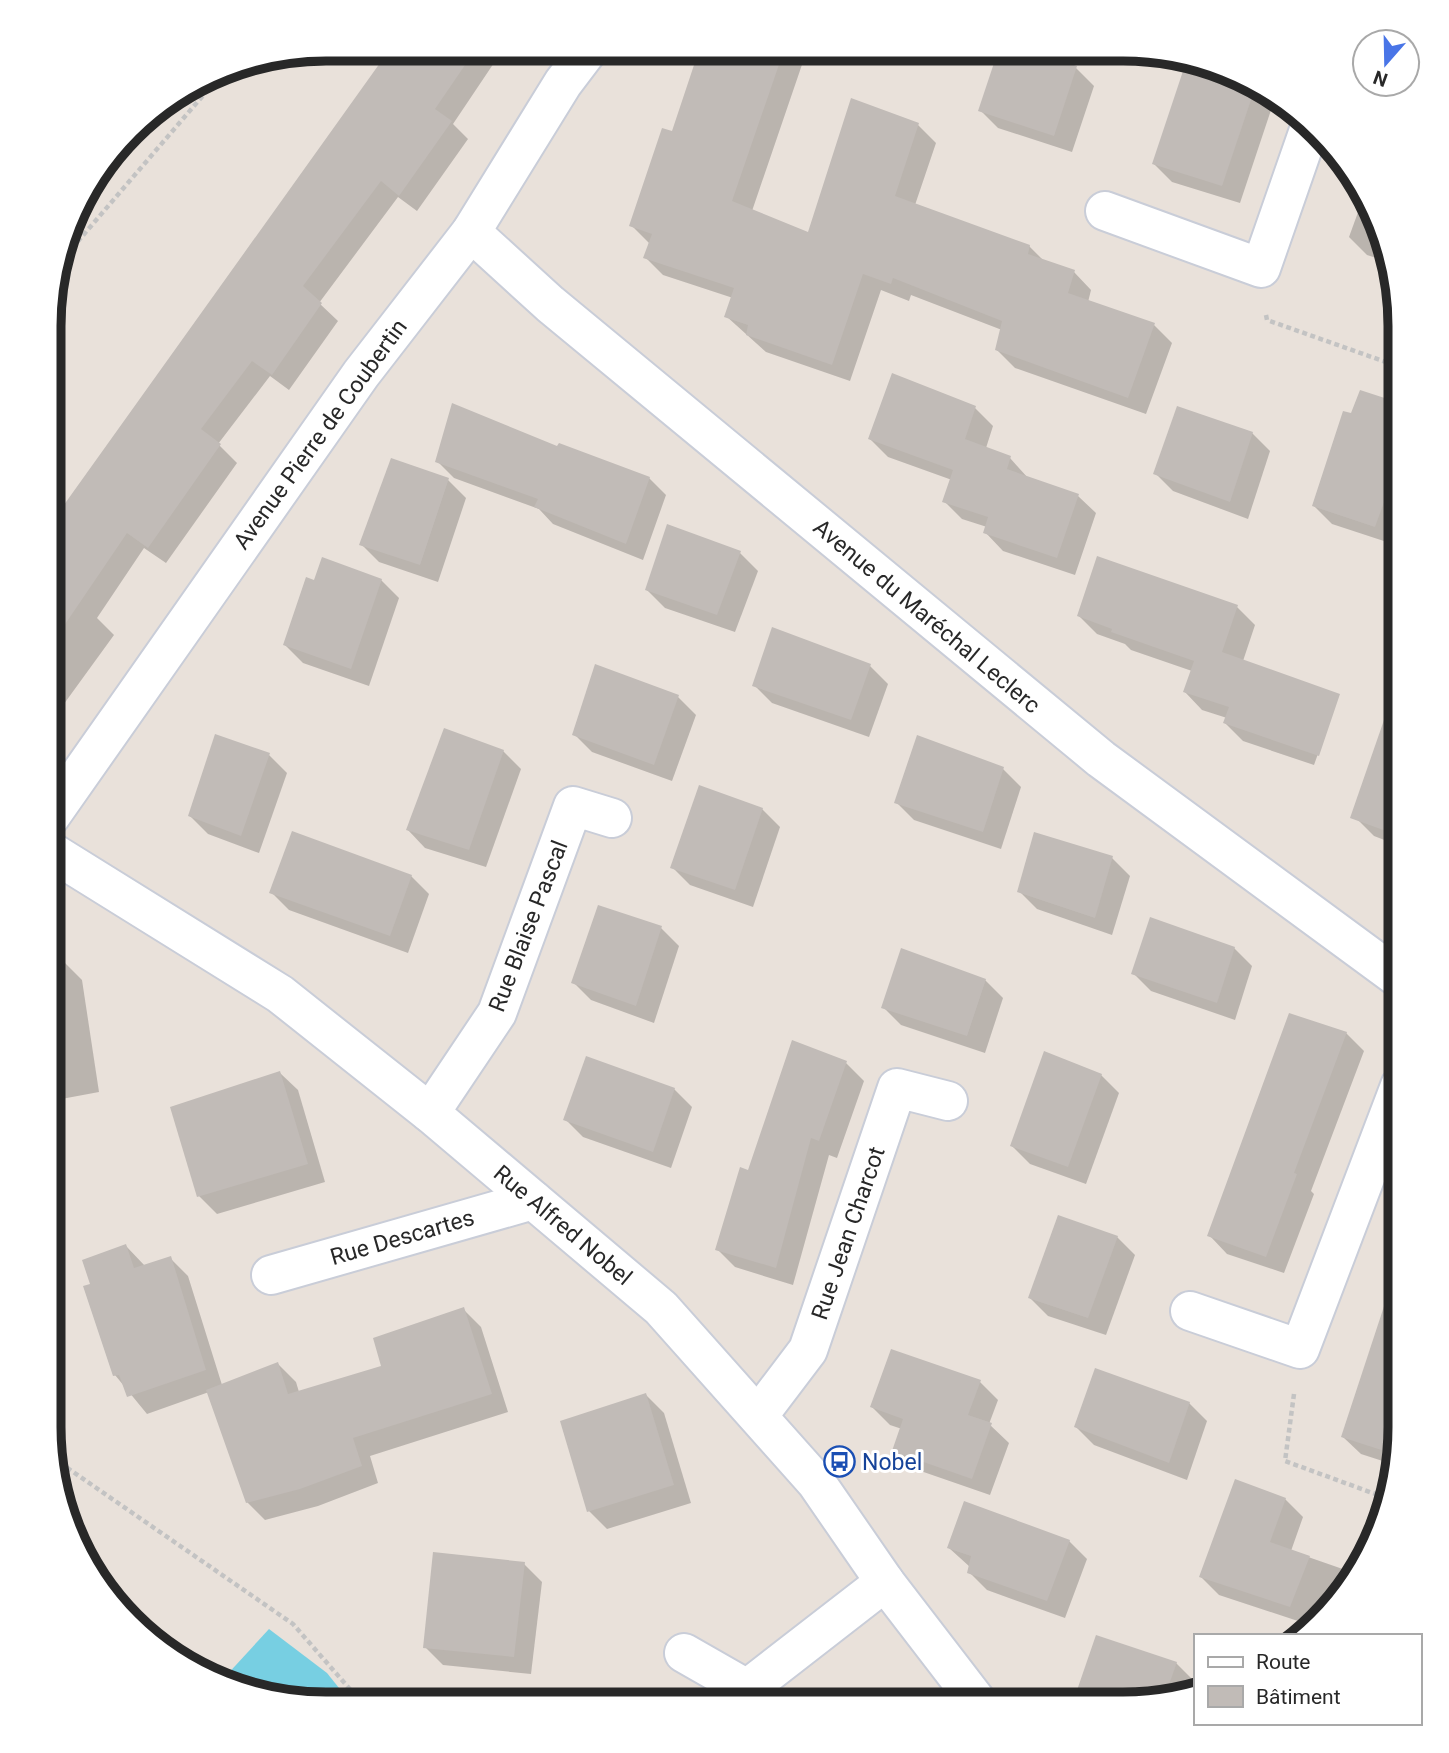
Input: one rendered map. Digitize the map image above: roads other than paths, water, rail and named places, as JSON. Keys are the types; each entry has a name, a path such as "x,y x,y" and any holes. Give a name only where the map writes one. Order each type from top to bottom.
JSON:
{"street":[{"name":"Avenue Pierre de Coubertin","path":"61,801 354,385 471,232 563,83 580,61"},
{"path":"1105,211 1261,268 1307,136"},
{"name":"Avenue du Maréchal Leclerc","path":"471,232 550,304 1090,750 1388,970"},
{"name":"Rue Blaise Pascal","path":"430,1113 497,1013 573,806 612,818"},
{"name":"Rue Alfred Nobel","path":"61,858 280,994 430,1113 661,1308 816,1482 885,1582 970,1692"},
{"name":"Rue Jean Charcot","path":"758,1416 808,1350 897,1088 948,1101"},
{"path":"1190,1311 1300,1349 1388,1118"},
{"name":"Rue Descartes","path":"271,1275 533,1199"},
{"path":"684,1653 747,1689 885,1582"}],"water":[{"path":"269,1629 327,1673 342,1692 275,1687 228,1673"}],"place":[{"name":"Nobel","path":"839,1462"}]}
